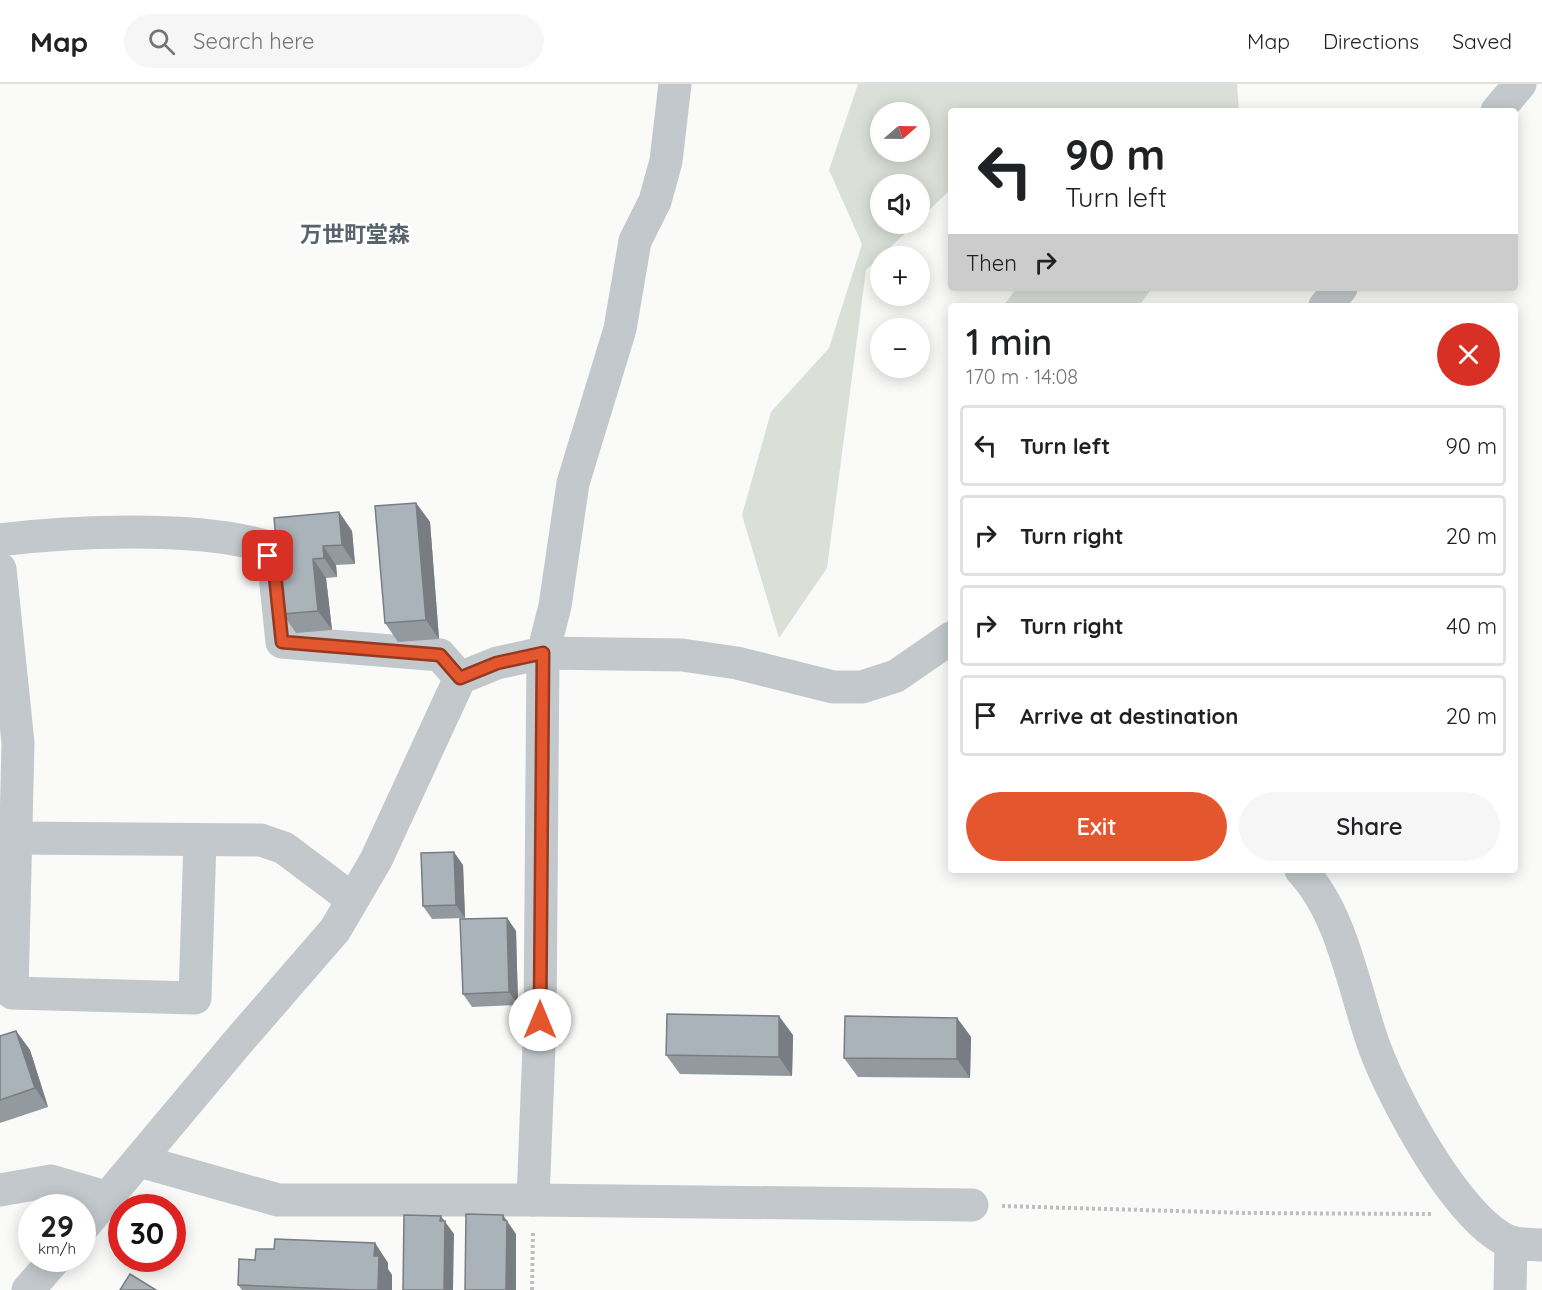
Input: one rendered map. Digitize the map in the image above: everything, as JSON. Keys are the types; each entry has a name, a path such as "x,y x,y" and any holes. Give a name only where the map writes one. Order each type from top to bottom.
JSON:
{"street":[{"path":"534,1200 540,1020 543,653 555,606 573,483 620,329 635,241 655,201 666,161 675,84"},
{"path":"1500,108 1520,84"},
{"path":"1328,303 1338,291"},
{"path":"0,540 42,535 164,534 239,539 261,545 274,566 282,642 440,655 460,678"},
{"path":"0,569 3,640 18,743 12,993 195,998 200,840"},
{"path":"112,1194 237,1043 336,930 376,860 460,678 497,663 543,653 682,655 737,663 832,687 862,687 896,676 948,640"},
{"path":"16,838 261,840 284,848 352,899"},
{"path":"1304,873 1312,882 1331,919 1363,1005 1374,1045 1390,1083 1420,1138 1465,1208 1487,1227 1526,1244 1510,1290"},
{"path":"141,1161 278,1200 534,1200 972,1205"},
{"path":"0,1190 51,1181 108,1198"},
{"path":"96,1212 108,1199"},
{"path":"28,1290 44,1272"}],"path":[{"path":"531,1290 534,1200"},
{"path":"972,1205 1246,1214 1443,1214 1465,1208"}],"shaded area":[{"path":"858,84 1237,84 1239,108 948,108 948,192 930,209 930,174 870,174 870,234 904,234 892,246 870,246 870,266 866,270 827,568 779,638 742,515 771,412 829,348 862,244 829,170"},
{"path":"1015,291 1150,291 1141,303 1005,303"}],"building":[{"path":"416,503 426,620 385,623 375,506"},
{"path":"339,512 342,545 323,546 324,558 313,559 318,611 283,614 274,518"},
{"path":"454,852 456,905 423,906 421,853"},
{"path":"507,918 509,992 463,994 460,919"},
{"path":"667,1014 779,1016 779,1057 666,1055"},
{"path":"845,1016 957,1018 957,1059 844,1058"},
{"path":"16,1031 35,1088 0,1100 0,1036"},
{"path":"466,1214 503,1215 503,1220 507,1221 506,1290 465,1290"},
{"path":"404,1215 441,1216 440,1221 445,1221 444,1290 403,1290"},
{"path":"275,1239 375,1243 374,1256 379,1256 378,1290 238,1285 239,1259 255,1260 256,1249 274,1249"},
{"path":"130,1274 156,1290 120,1290"}],"district":[{"name":"万世町堂森","path":"355,234"}],"route":[{"path":"268,556 274,566 282,642 440,655 460,678 497,663 543,653 540,762 540,1020"}]}
